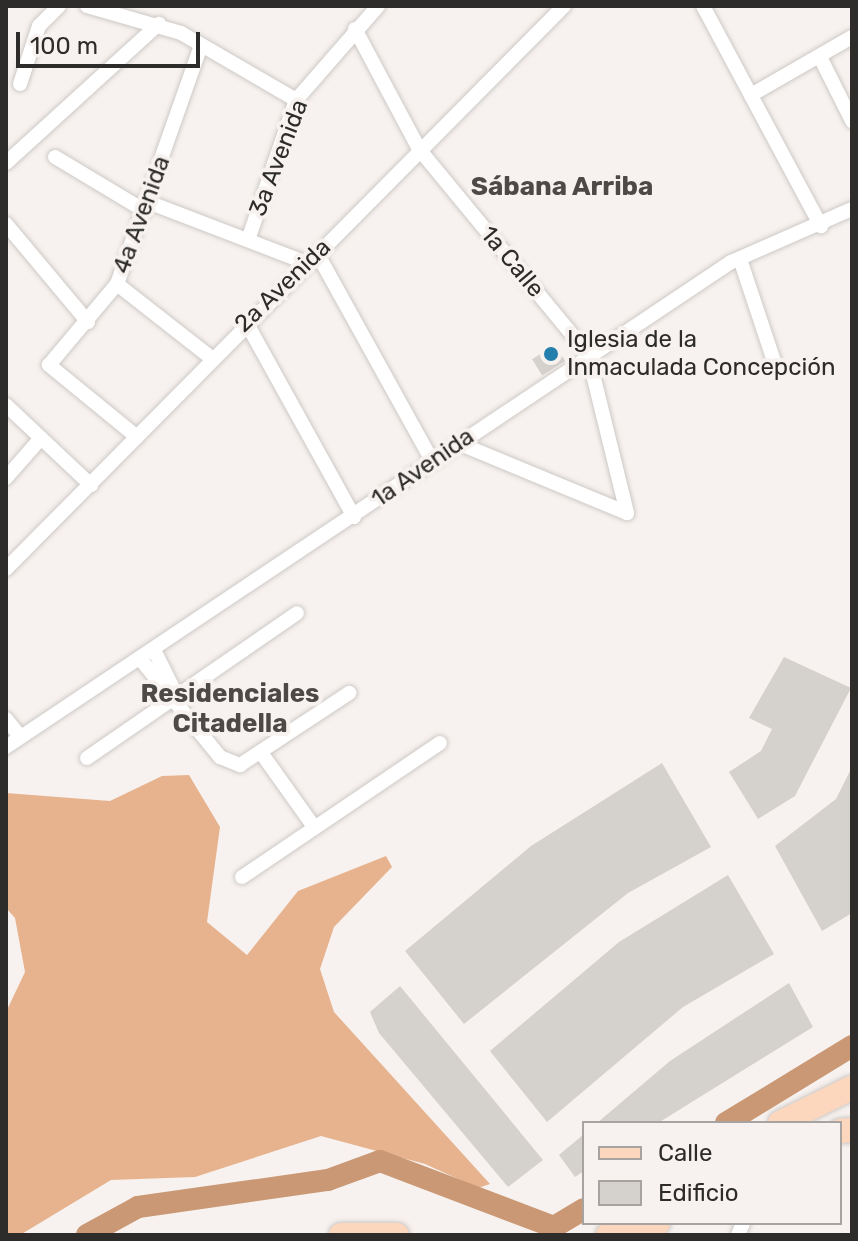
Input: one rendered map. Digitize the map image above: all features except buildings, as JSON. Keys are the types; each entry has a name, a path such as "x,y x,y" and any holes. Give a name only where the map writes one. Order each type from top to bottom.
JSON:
{"main road":[{"path":"785,1121 852,1095"},
{"path":"608,1235 626,1225"},
{"path":"341,1235 397,1235"}],"street":[{"path":"20,84 39,26 59,6"},
{"path":"87,6 159,24"},
{"path":"131,6 296,100"},
{"name":"3a Avenida","path":"248,240 296,100 378,6"},
{"name":"2a Avenida","path":"6,569 91,485 210,357 564,6"},
{"path":"703,6 821,226"},
{"path":"6,163 159,24"},
{"name":"1a Calle","path":"355,29 419,149 588,354 627,513 458,443"},
{"path":"751,95 852,37"},
{"name":"4a Avenida","path":"137,437 49,365 117,284 147,207 201,45"},
{"path":"820,57 852,121"},
{"path":"55,157 147,207 312,258 433,462"},
{"name":"1a Avenida","path":"6,747 18,734 142,661 588,354 740,259 821,226 852,209"},
{"path":"6,224 88,322"},
{"path":"740,259 776,367"},
{"path":"117,284 210,357"},
{"path":"246,322 354,517"},
{"path":"6,405 91,485"},
{"path":"6,478 41,438"},
{"path":"87,758 297,613"},
{"path":"155,652 178,698"},
{"path":"142,661 178,698 220,757 240,765 262,754 349,693"},
{"path":"6,719 18,734"},
{"path":"242,877 440,743"},
{"path":"262,754 314,827"}],"shaded area":[{"path":"189,775 220,827 207,922 247,955 298,891 386,856 392,867 334,927 320,969 334,1012 490,1184 478,1188 425,1164 321,1136 195,1177 111,1180 20,1235 6,1235 6,1012 25,972 15,918 6,908 6,793 110,801 162,776"}],"waterway":[{"path":"729,1121 852,1046"},
{"path":"87,1235 138,1207 328,1180 380,1161 554,1227 582,1210"}],"place":[{"name":"Iglesia de la Inmaculada Concepción","path":"551,354"}],"district":[{"name":"Sábana Arriba","path":"562,187"},
{"name":"Residenciales Citadella","path":"230,709"}]}
